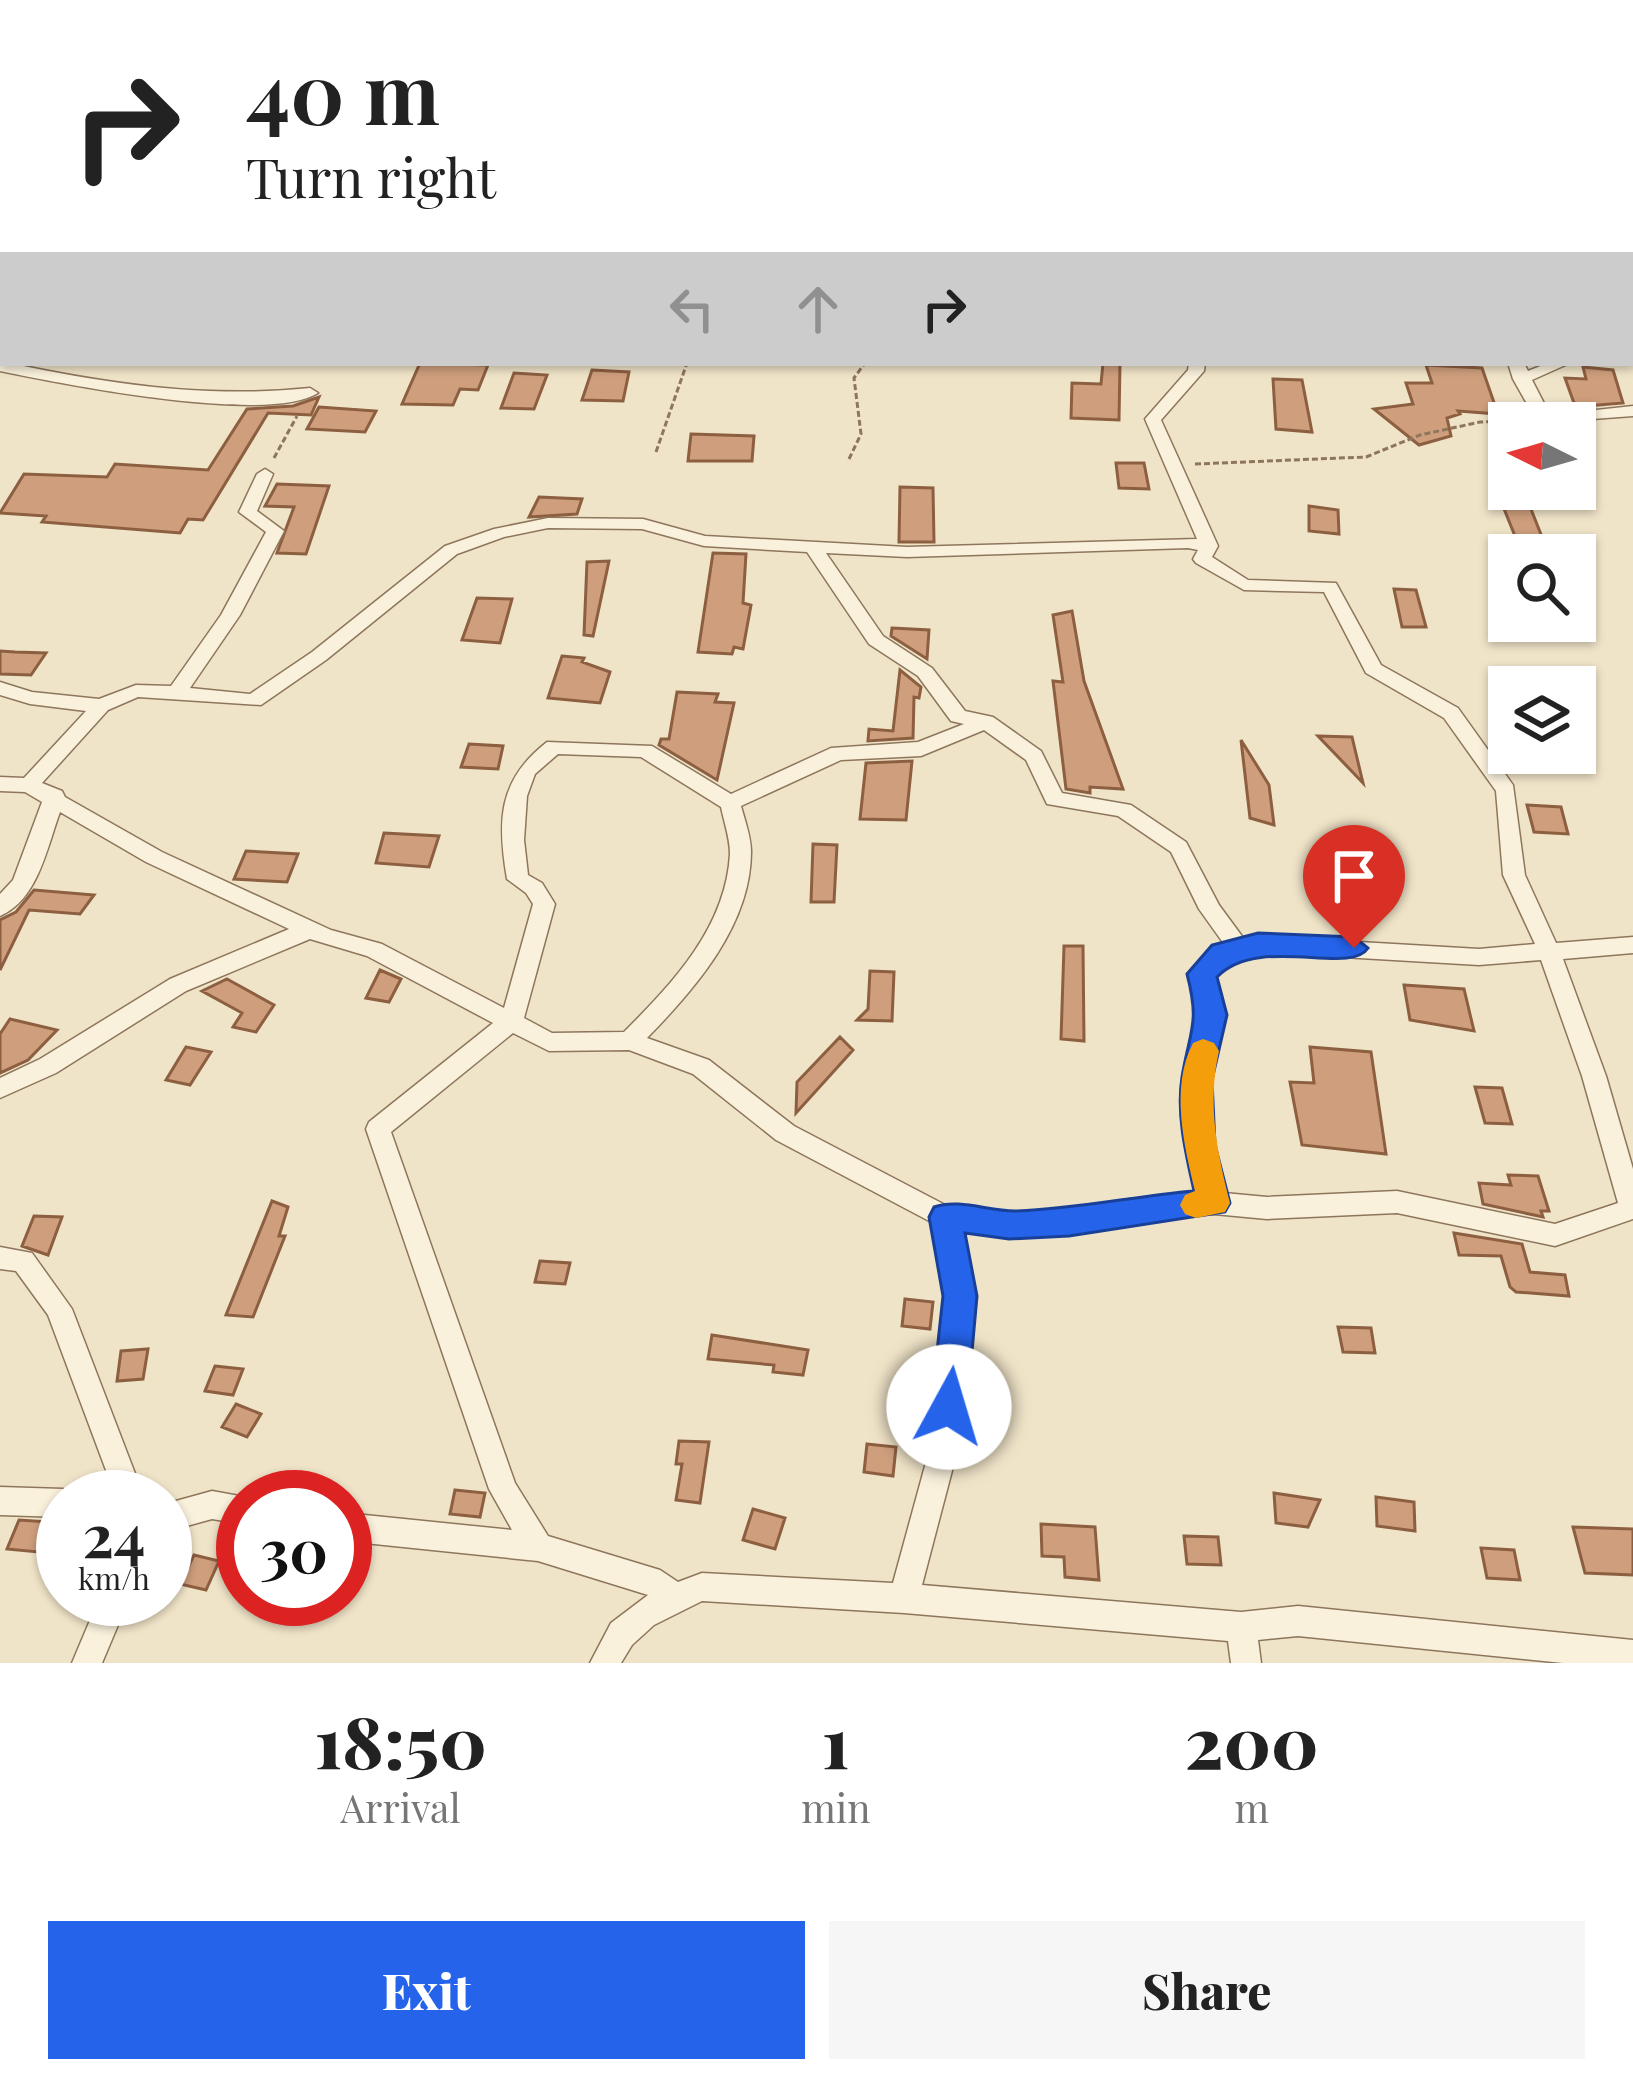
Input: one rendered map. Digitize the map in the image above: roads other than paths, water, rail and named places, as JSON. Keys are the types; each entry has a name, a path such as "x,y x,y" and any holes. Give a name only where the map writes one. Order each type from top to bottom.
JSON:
{"street":[{"path":"0,366 249,402 310,393"},
{"path":"1197,366 1153,419 1209,546"},
{"path":"1518,371 1543,417 1633,411"},
{"path":"176,693 214,644 259,568 274,531 248,512 265,474"},
{"path":"29,784 100,706 136,692 254,701 319,656 451,550 500,532 548,524 643,524 704,542 907,552 1209,546"},
{"path":"0,784 29,784 55,796 154,857 311,929 374,950 550,1042 630,1041 700,1067 785,1133 945,1217 1009,1225 1214,1203 1268,1208 1397,1202 1555,1235 1632,1211 1594,1076 1549,949 1514,875 1506,790 1451,713 1373,669 1330,587 1244,585 1202,559 1209,546"},
{"path":"814,549 876,640 925,672 958,716 986,722 1034,756 1054,799 1124,810 1179,848 1210,910 1238,949"},
{"path":"0,688 30,698 100,706"},
{"path":"730,803 838,753 921,749 986,722"},
{"path":"538,1547 503,1489 378,1129 512,1021 544,904 534,889 518,879 512,851 524,773 554,747 645,751 730,803 741,854 724,918 690,981 630,1041"},
{"path":"0,908 23,884 55,796"},
{"path":"0,1089 48,1066 178,985 311,929"},
{"path":"1214,1203 1198,1123 1196,1080 1212,1015 1202,974 1222,953 1300,944 1479,957 1633,945"},
{"path":"904,1598 945,1444 960,1296 945,1217"},
{"path":"0,1258 23,1261 59,1309 120,1470"},
{"path":"0,1501 36,1502"},
{"path":"372,1530 538,1547 659,1584 672,1598"},
{"path":"605,1663 619,1631 672,1598 702,1587 904,1598 1241,1627 1298,1621 1633,1655"},
{"path":"87,1663 103,1626"},
{"path":"1241,1627 1246,1663"}]}
